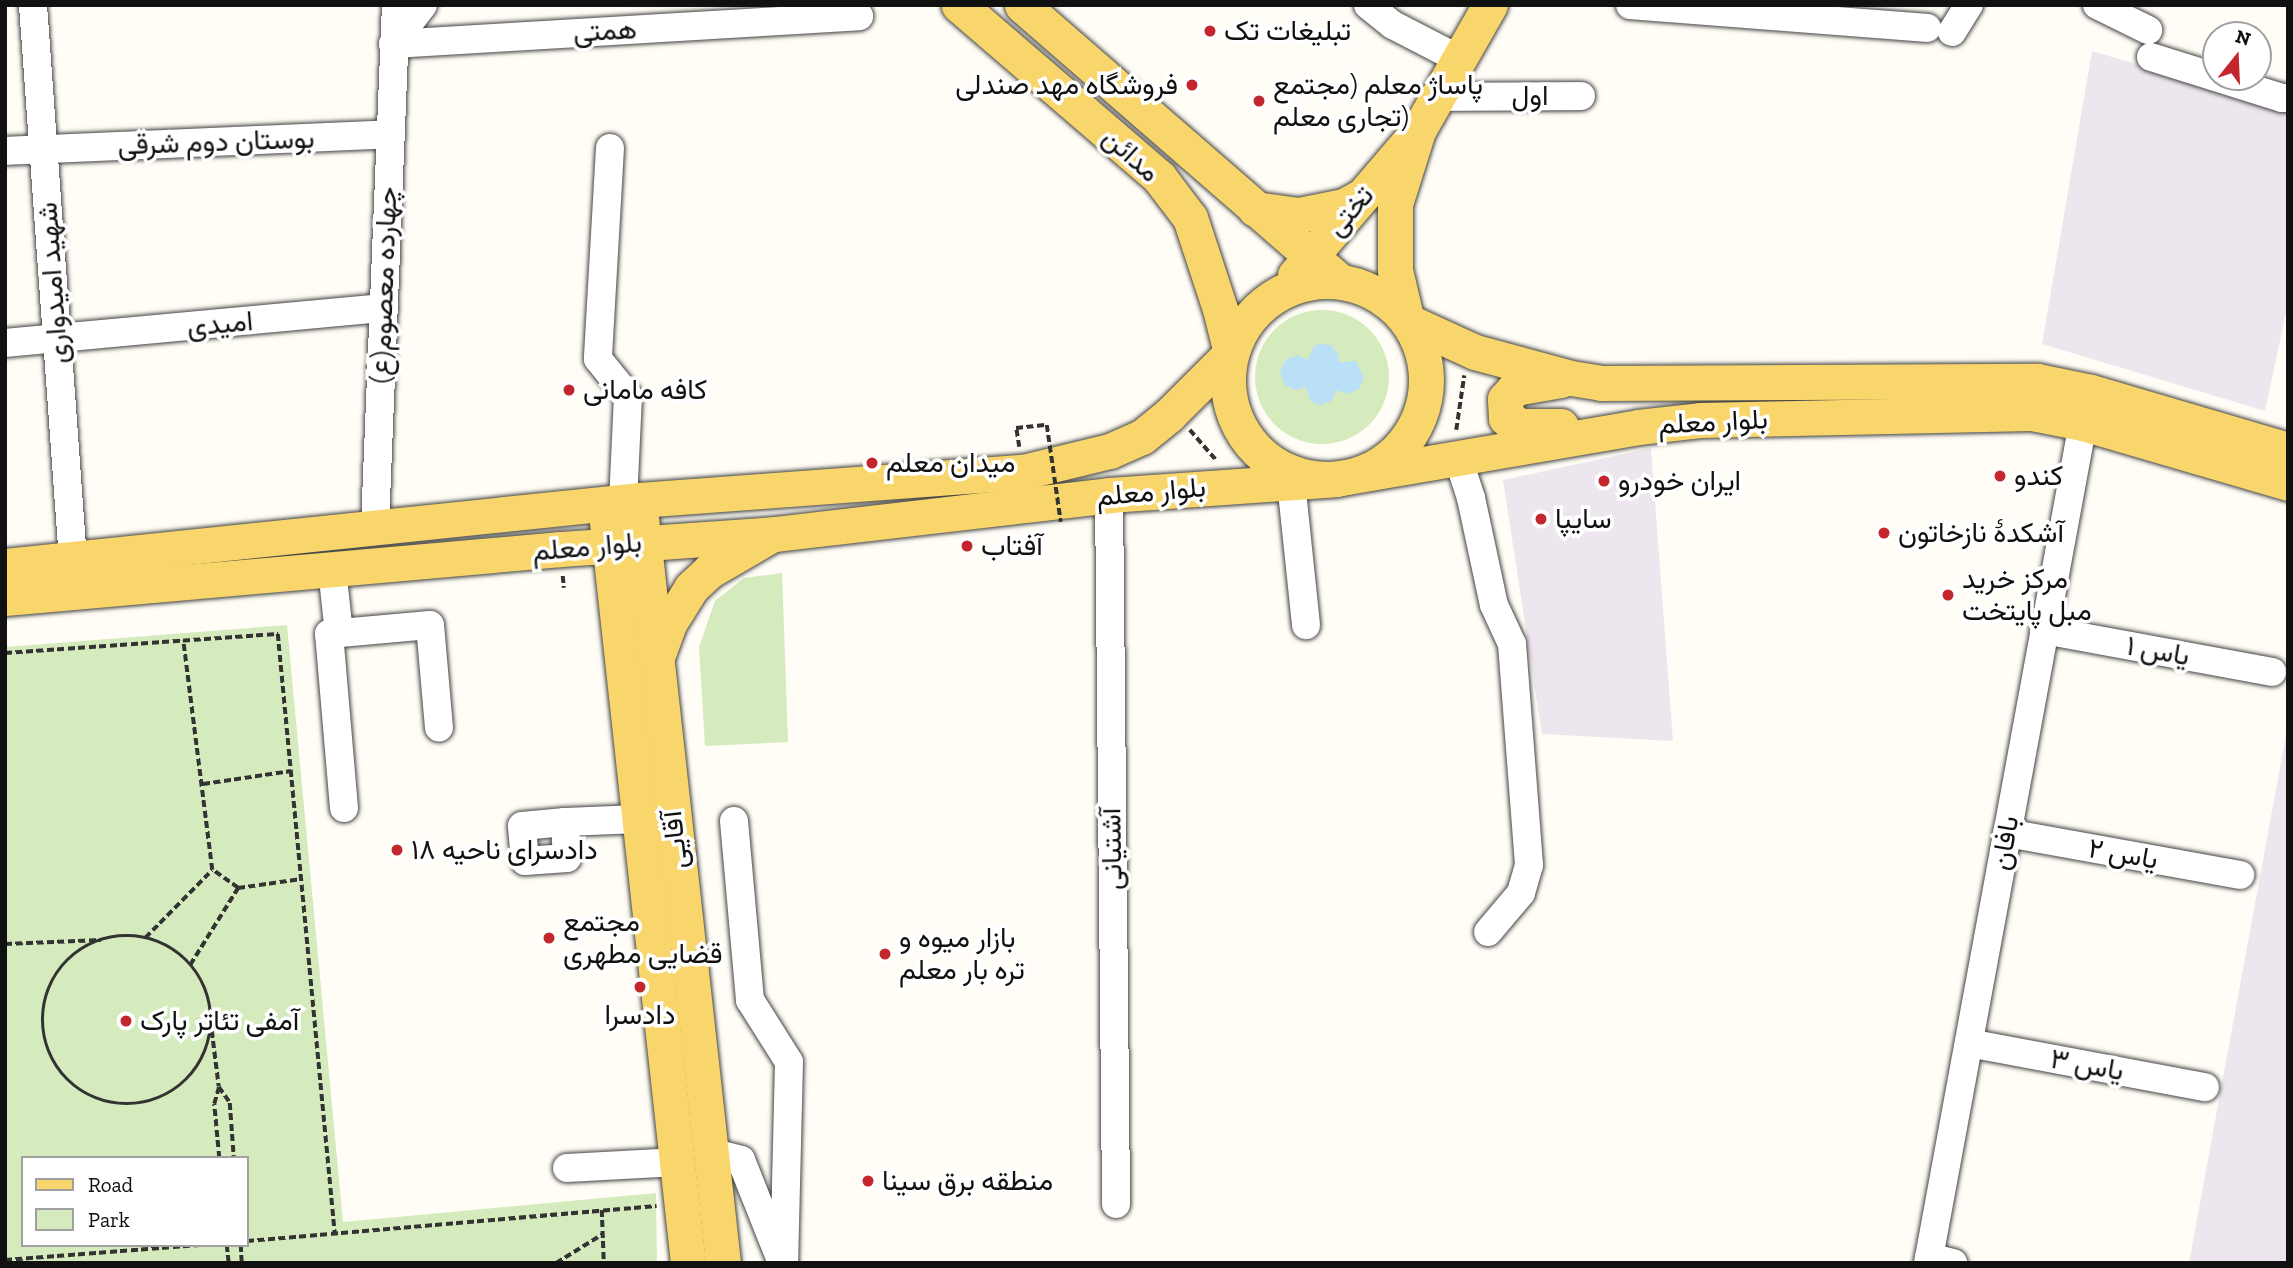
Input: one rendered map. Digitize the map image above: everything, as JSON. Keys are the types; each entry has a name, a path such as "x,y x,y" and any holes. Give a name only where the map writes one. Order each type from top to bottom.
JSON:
{"main road":[{"name":"مدائن","path":"959,5 1158,177 1189,218 1217,298 1231,353"},
{"name":"مدائن","path":"1023,5 1339,281"},
{"name":"تختی","path":"1282,291 1418,131 1490,5"},
{"name":"تختی","path":"1407,321 1395,270 1395,204 1418,131"},
{"path":"1255,209 1299,215 1344,206 1366,194"},
{"path":"1339,281 1377,295 1407,321 1420,344 1426,369 1426,396 1418,421 1404,443 1384,461 1361,473 1335,479 1304,476 1274,464 1250,443 1234,416 1227,385 1231,353 1242,328 1259,306 1282,291 1310,282 1339,281"},
{"name":"بلوار معلم","path":"1407,321 1475,352 1571,378 1601,383 2037,381 2091,392 2288,450"},
{"name":"بلوار معلم","path":"5,566 375,525 622,502 1023,472 1110,452 1142,436 1170,415 1231,353"},
{"path":"1571,378 1515,388 1505,399 1506,418 1521,426 1638,427"},
{"name":"بلوار معلم","path":"5,598 561,549 774,534 1109,495 1335,479 1638,427 1700,420 2032,413 2083,423 2288,483"},
{"name":"آقایی","path":"622,502 626,544 655,664 694,1157 688,1263"},
{"path":"655,664 670,622 691,588 709,571 774,534"},
{"name":"آقایی","path":"626,544 615,597 639,819 694,1157 723,1263"},
{"path":"561,549 589,565 604,580 615,597"}],"street":[{"name":"شهيد امیدواری","path":"33,5 73,560"},
{"name":"چهارده معصوم(ع)","path":"375,525 396,5"},
{"path":"393,44 423,5"},
{"path":"1368,5 1394,25 1459,59"},
{"path":"1630,5 1939,30 1969,5"},
{"path":"2097,5 2150,43 2281,99 2288,98"},
{"name":"همتی","path":"393,44 859,16"},
{"name":"اول","path":"1437,97 1581,96"},
{"name":"بوستان دوم شرقی","path":"5,151 389,134"},
{"path":"610,148 598,359 628,396 622,502"},
{"name":"امیدی","path":"5,343 383,308"},
{"name":"بافان","path":"1937,1261 1969,1043 2083,423"},
{"path":"1458,458 1471,498 1494,605 1512,644 1529,864 1521,893 1488,932"},
{"path":"1291,482 1306,625"},
{"name":"آشتیانی","path":"1109,495 1116,1204"},
{"path":"332,569 340,633"},
{"path":"344,808 329,634 430,625 439,728"},
{"name":"یاس ۱","path":"2044,630 2272,672"},
{"path":"565,822 639,819"},
{"path":"734,821 750,1000 789,1062 783,1263"},
{"name":"یاس ۲","path":"2007,833 2240,875"},
{"name":"یاس ۳","path":"1969,1043 2205,1087"},
{"path":"567,1168 694,1157 741,1160 783,1263"}],"path":[{"path":"1458,458 1456,430 1464,371 1475,352"},
{"path":"1170,415 1189,429 1225,470 1234,486"},
{"path":"1016,428 1047,425 1061,523"},
{"path":"5,653 278,634 335,1234"},
{"path":"183,641 212,870 238,888 301,878"},
{"path":"203,784 291,771"},
{"path":"145,938 212,870"},
{"path":"190,965 238,888"},
{"path":"5,944 124,936 145,938 170,948 190,965 203,984 210,1005 219,1087 214,1104 219,1156"},
{"path":"103,939 79,950 60,968 48,991 42,1016 45,1042 56,1066 73,1085 96,1099 121,1105 147,1102 160,1097 172,1092 191,1075 205,1053 211,1028"},
{"path":"219,1087 230,1103 234,1156"},
{"path":"248,1241 659,1206"},
{"path":"602,1210 604,1263"},
{"path":"556,1263 603,1234"},
{"path":"5,1260 173,1247"}],"shaded area":[{"path":"2092,51 2202,84 2202,91 2227,91 2288,109 2288,303 2265,411 2042,344"},
{"path":"1651,448 1673,741 1542,734 1503,480"},
{"path":"2288,724 2288,1263 2189,1263"}],"green space":[{"path":"1322,310 1348,315 1369,330 1384,351 1389,377 1384,403 1369,424 1348,439 1322,444 1296,439 1275,424 1260,403 1255,377 1260,351 1275,330 1296,315"},
{"path":"782,573 788,742 705,746 699,647 715,601 744,578"},
{"path":"287,625 343,1222 656,1193 657,1263 5,1263 5,647"}],"water":[{"path":"1318,344 1331,345 1338,354 1339,362 1356,361 1364,378 1359,389 1347,394 1337,390 1331,401 1321,405 1310,401 1306,387 1296,390 1285,385 1280,373 1285,360 1298,355 1308,360 1313,348"}],"place":[{"name":"تبلیغات تک","path":"1210,31"},
{"name":"فروشگاه مهد صندلی","path":"1192,85"},
{"name":"پاساژ معلم (مجتمع تجاری معلم)","path":"1259,101"},
{"name":"کافه مامانی","path":"569,390"},
{"name":"میدان معلم","path":"872,463"},
{"name":"کندو","path":"2000,476"},
{"name":"ایران خودرو","path":"1604,481"},
{"name":"سایپا","path":"1541,519"},
{"name":"آشکدهٔ نازخاتون","path":"1884,533"},
{"name":"آفتاب","path":"967,546"},
{"name":"مرکز خرید مبل پایتخت","path":"1948,595"},
{"name":"دادسرای ناحیه ۱۸","path":"397,850"},
{"name":"مجتمع قضایی مطهری","path":"549,938"},
{"name":"بازار میوه و تره بار معلم","path":"885,954"},
{"name":"دادسرا","path":"640,987"},
{"name":"آمفی تئاتر پارک","path":"126,1021"},
{"name":"منطقه برق سینا","path":"868,1181"}]}
